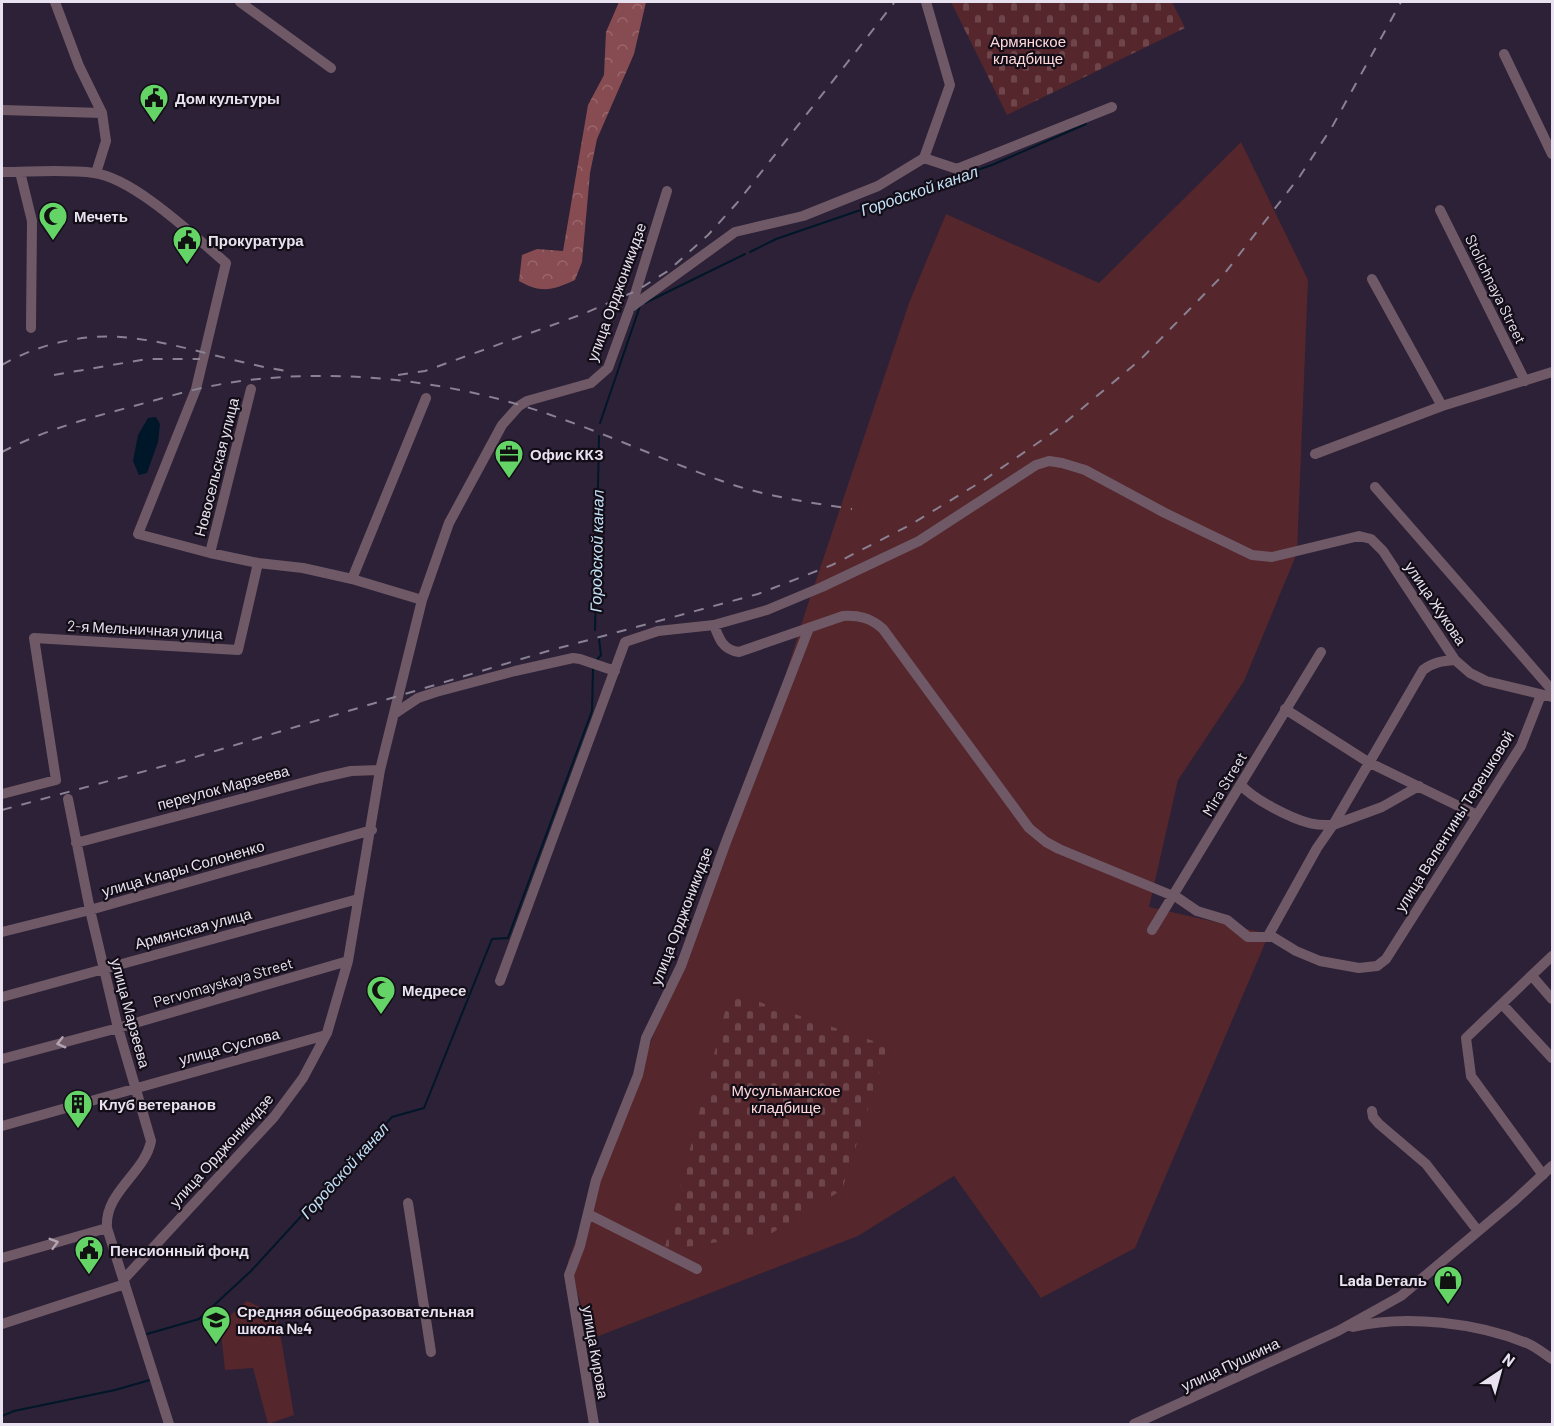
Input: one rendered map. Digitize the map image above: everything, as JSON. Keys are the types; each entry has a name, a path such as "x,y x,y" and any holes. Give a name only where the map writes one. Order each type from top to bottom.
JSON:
{"street":[{"path":"2,172 96,173 106,141 102,113 79,66 55,2"},
{"path":"240,2 331,68"},
{"path":"629,308 735,232 814,212 878,186 924,158 950,85 926,2"},
{"path":"1504,54 1552,154"},
{"path":"924,158 957,169 1112,106"},
{"path":"2,110 102,113"},
{"path":"20,172 33,221 31,328"},
{"name":"Новосельская улица","path":"96,173 127,185 226,263 196,389 138,534 210,553 258,563 303,568 352,579 422,600"},
{"name":"улица Орджоникидзе","path":"124,1281 274,1117 303,1078 326,1035 348,961 372,830 380,770 422,600 449,523 502,424 519,406 527,400 591,383 608,368 667,191"},
{"name":"Stolichnaya Street","path":"1440,210 1525,381"},
{"path":"1372,279 1442,406"},
{"path":"1315,454 1442,406 1552,372"},
{"name":"Новосельская улица","path":"210,553 251,389"},
{"path":"352,579 426,398"},
{"name":"улица Жукова","path":"714,625 778,605 908,546 1036,465 1049,461 1085,470 1165,513 1252,555 1272,558 1359,536 1371,539 1389,561 1455,660 1470,673 1486,681 1552,697"},
{"name":"улица Жукова","path":"1375,487 1552,690"},
{"name":"2-я Мельничная улица","path":"2,794 56,780 34,638 238,650 258,563"},
{"path":"500,981 625,642 658,631 714,625 725,646 739,652 843,616 856,616 876,623 883,629 1029,828 1059,849 1173,896 1197,911 1227,920 1248,937 1256,939 1268,936 1317,848 1333,825 1423,670 1430,664 1455,660"},
{"name":"улица Орджоникидзе","path":"569,1284 568,1275 580,1246 596,1180 638,1075 646,1038 681,966 726,842 809,628"},
{"name":"Mira Street","path":"1152,930 1321,652"},
{"path":"394,714 418,698 436,692 573,658 615,671"},
{"name":"улица Валентины Терешковой","path":"1268,936 1320,961 1368,968 1377,966 1386,959 1521,746 1541,695"},
{"path":"1285,710 1368,762 1477,815"},
{"name":"переулок Марзеева","path":"76,843 320,778 351,771 380,770"},
{"path":"1241,785 1247,792 1264,803 1308,823 1333,825 1383,807 1419,786"},
{"name":"улица Марзеева","path":"68,799 103,968 151,1141 147,1154 114,1199 107,1225"},
{"path":"1308,823 1315,833 1317,848"},
{"name":"улица Клары Солоненко","path":"2,932 90,910 372,830"},
{"name":"Армянская улица","path":"2,997 358,899"},
{"path":"1549,1171 1471,1076 1466,1038 1552,956"},
{"name":"Pervomayskaya Street","path":"2,1059 348,961"},
{"path":"1532,976 1552,999"},
{"path":"1502,1004 1552,1059"},
{"name":"улица Суслова","path":"2,1126 326,1035"},
{"path":"1372,1111 1373,1117 1379,1124 1425,1164 1478,1231"},
{"name":"улица Пушкина","path":"1134,1425 1338,1331 1401,1296 1549,1171"},
{"path":"408,1203 431,1352"},
{"path":"588,1214 697,1269"},
{"path":"2,1258 107,1225 169,1425"},
{"path":"2,1324 124,1281"},
{"name":"улица Кирова","path":"569,1284 594,1425"},
{"name":"улица Пушкина","path":"1338,1331 1367,1323 1396,1320 1469,1326 1531,1345 1552,1359"}],"green space":[{"path":"619,2 646,2 634,54 597,139 590,173 582,262 575,280 554,288 534,288 519,281 522,255 537,249 563,251 588,105 604,75 606,32"},
{"name":"Армянское кладбище","path":"951,2 1172,2 1185,28 1007,115"},
{"path":"1241,142 1308,280 1297,553 1244,681 1178,780 1149,907 1269,934 1135,1248 1041,1298 954,1176 858,1236 591,1339 568,1261 764,743 909,303 946,214 1099,283"},
{"name":"Мусульманское кладбище","path":"730,992 888,1046 842,1190 772,1233 664,1251"},
{"path":"247,1301 277,1315 294,1415 268,1424 253,1368 225,1370 220,1324"}],"water":[{"path":"156,417 160,424 158,442 147,473 139,475 133,461 138,435 148,418"}],"waterway":[{"name":"Городской канал","path":"750,252 776,239 992,165 1086,124"},
{"name":"Городской канал","path":"645,303 745,254"},
{"name":"Городской канал","path":"600,423 640,306"},
{"name":"Городской канал","path":"595,630 599,436"},
{"name":"Городской канал","path":"596,661 601,655 599,639"},
{"name":"Городской канал","path":"147,1334 199,1319 251,1271 392,1117 424,1108 492,939 508,938 592,711 593,669"},
{"path":"2,1416 14,1411 115,1390 150,1380"}],"railway":[{"path":"2,810 182,761 548,651 758,594 832,565 910,525 984,480 1055,431 1140,360 1225,273 1300,176 1332,127 1401,2"},
{"path":"398,375 425,371 583,314 636,291 668,271 708,235 737,203 894,3"},
{"path":"2,365 29,352 59,342 90,337 121,337 162,343 287,371"},
{"path":"54,375 147,359 200,359"},
{"path":"2,452 67,425 211,386 262,379 344,376 427,384 507,401 567,421 735,486 785,498 852,509"}],"place":[{"name":"Дом культуры","path":"154,124"},
{"name":"Мечеть","path":"53,242"},
{"name":"Прокуратура","path":"187,266"},
{"name":"Офис ККЗ","path":"509,480"},
{"name":"Медресе","path":"381,1016"},
{"name":"Клуб ветеранов","path":"78,1130"},
{"name":"Пенсионный фонд","path":"89,1276"},
{"name":"Lada Dеталь","path":"1448,1306"},
{"name":"Средняя общеобразовательная школа №4","path":"216,1346"}]}
